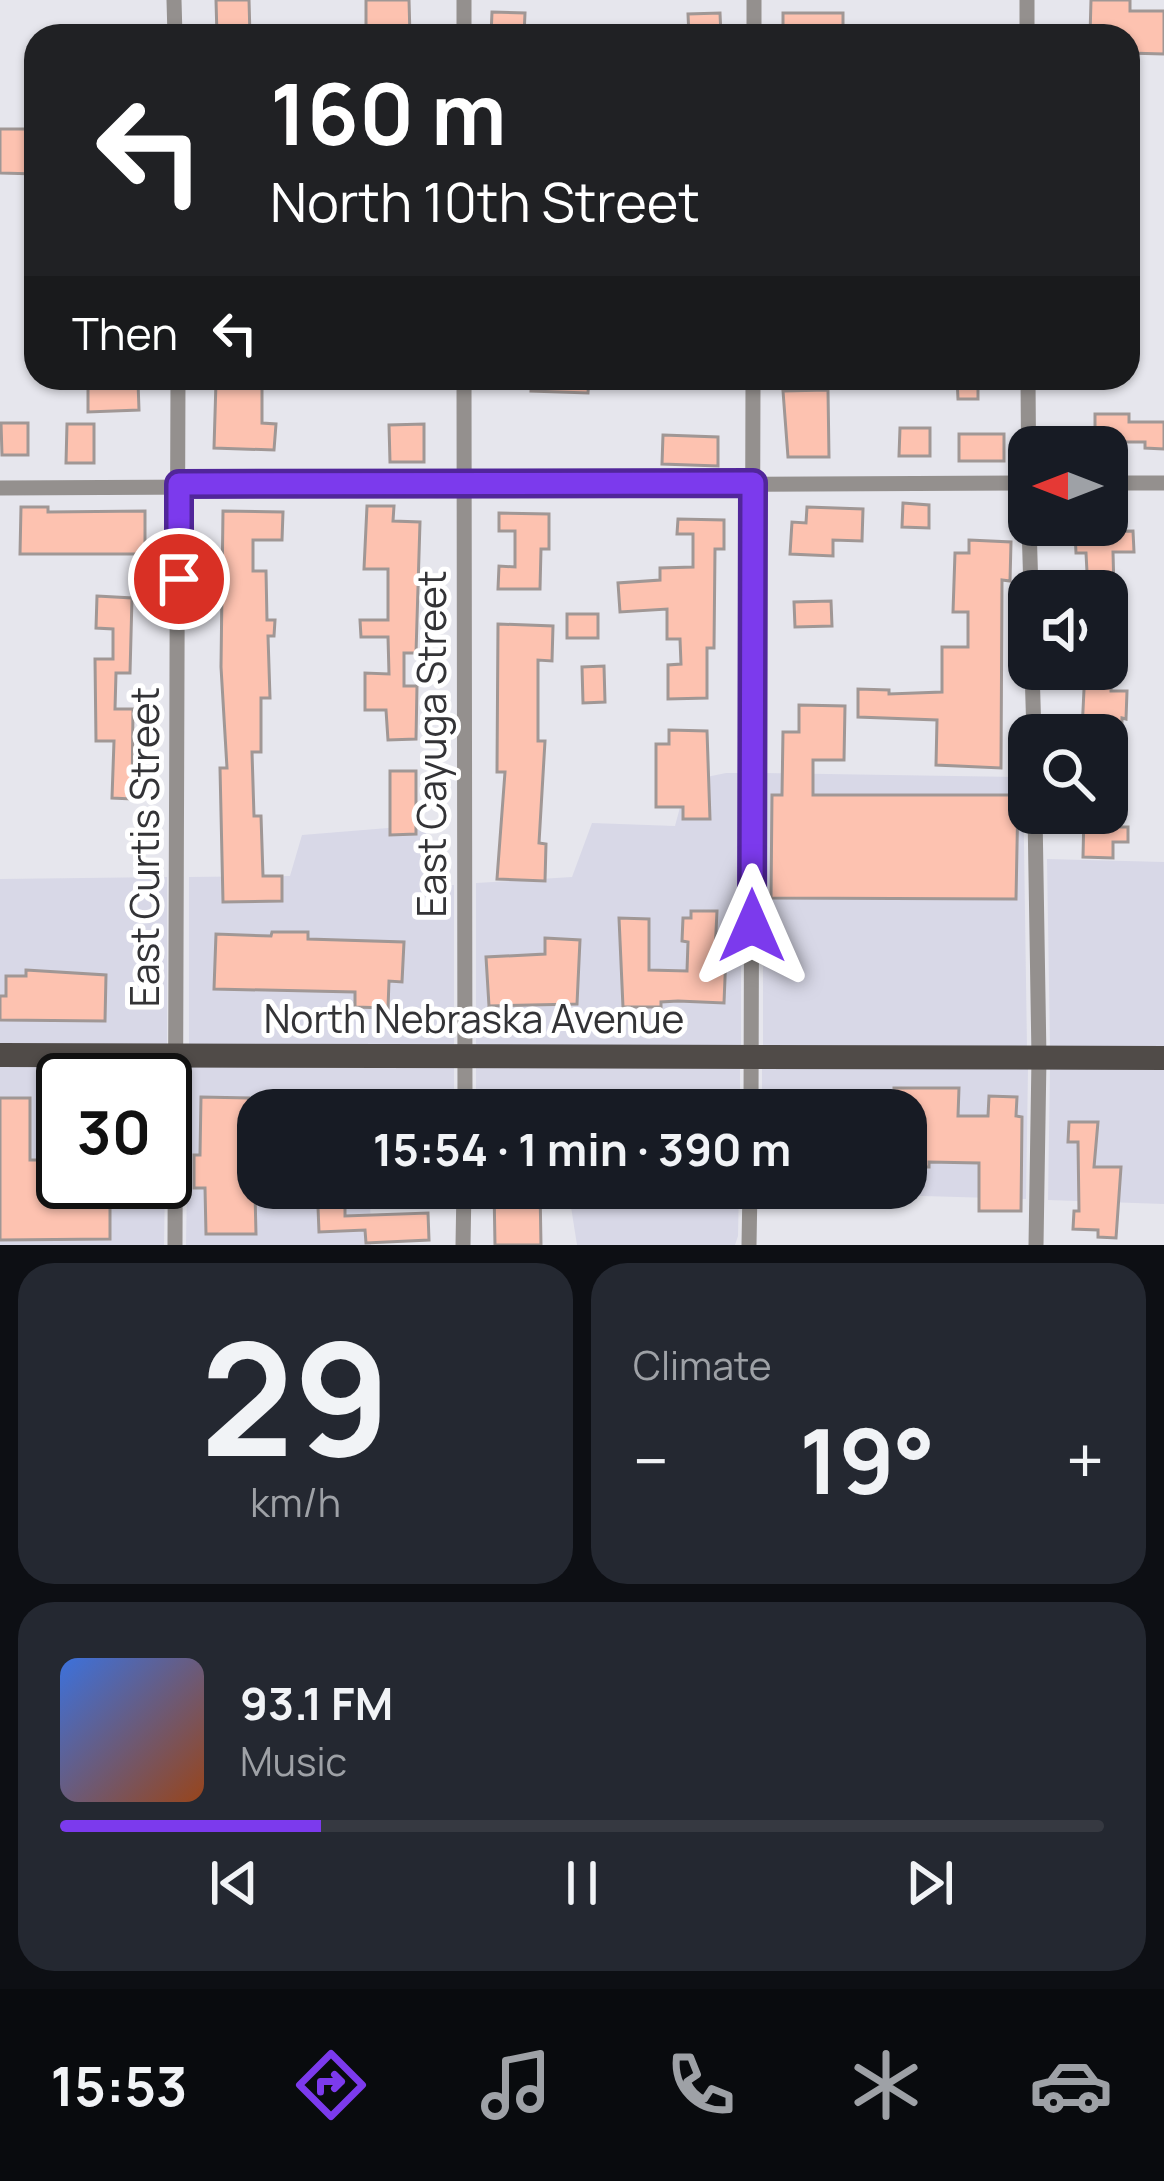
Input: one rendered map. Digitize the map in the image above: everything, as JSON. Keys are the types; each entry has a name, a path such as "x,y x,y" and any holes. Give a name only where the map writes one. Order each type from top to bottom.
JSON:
{"main road":[{"name":"North Nebraska Avenue","path":"0,1055 36,1055"},
{"name":"North Nebraska Avenue","path":"192,1055 1164,1058"}],"street":[{"name":"East Curtis Street","path":"178,390 178,1053"},
{"name":"East Cayuga Street","path":"464,390 465,1089"},
{"path":"751,1089 753,390"},
{"path":"1028,390 1028,426"},
{"path":"0,488 1008,483"},
{"path":"1128,483 1164,483"},
{"path":"1035,834 1036,1245"},
{"name":"East Curtis Street","path":"175,1245 176,1209"},
{"path":"463,1245 464,1209"},
{"path":"749,1245 750,1209"}],"shaded area":[{"path":"741,773 741,1045 476,1045 476,883 572,877 592,823 675,826 687,781"},
{"path":"763,773 1008,777 1008,834 1024,834 1027,1048 763,1046"},
{"path":"425,825 430,886 454,885 454,1045 189,1046 189,877 290,876 302,835"},
{"path":"1047,859 1164,862 1164,1048 1050,1048"},
{"path":"167,877 167,1046 0,1046 0,879"},
{"path":"0,1065 36,1065 36,1209 165,1209 164,1245 0,1245"},
{"path":"192,1065 454,1065 454,1089 237,1089 237,1209 370,1209 371,1245 186,1245 187,1209 192,1209"},
{"path":"476,1065 740,1065 740,1089 476,1089"},
{"path":"762,1065 1028,1068 1026,1199 927,1196 927,1089 762,1089"},
{"path":"1164,1067 1164,1204 1048,1200 1050,1068"},
{"path":"571,1209 739,1209 735,1245 577,1245"}],"building":[{"path":"216,0 249,0 250,24 217,24"},
{"path":"366,0 409,0 410,24 366,24"},
{"path":"1091,0 1130,0 1130,11 1164,11 1164,54 1140,53 1140,24 1090,24"},
{"path":"492,12 525,13 525,24 492,24"},
{"path":"720,13 720,24 688,24 688,14"},
{"path":"783,13 843,13 843,24 783,24"},
{"path":"0,129 24,129 24,174 0,173"},
{"path":"88,390 138,390 139,410 88,412"},
{"path":"216,390 262,390 262,423 276,424 274,450 214,448"},
{"path":"531,390 588,390 588,393"},
{"path":"828,390 829,457 788,457 783,391"},
{"path":"958,390 978,390 978,399 958,399"},
{"path":"1095,414 1129,414 1129,422 1164,422 1164,449 1128,442 1128,426 1095,426"},
{"path":"1,423 28,423 28,455 2,455"},
{"path":"67,424 94,424 94,463 66,463"},
{"path":"424,424 424,462 390,462 389,425"},
{"path":"900,428 930,428 930,456 899,456"},
{"path":"959,434 1004,434 1004,461 959,461"},
{"path":"663,435 718,437 718,466 662,464"},
{"path":"903,503 929,505 929,528 902,527"},
{"path":"367,506 394,506 393,521 420,522 416,653 404,653 404,686 417,686 416,739 388,740 386,710 365,710 365,673 389,674 388,637 361,637 360,620 388,620 388,569 364,569"},
{"path":"21,507 48,507 48,512 145,511 145,554 20,554"},
{"path":"807,507 863,509 862,541 833,540 833,556 790,554 792,522 806,523"},
{"path":"223,511 283,512 282,540 253,540 253,571 266,571 267,620 275,620 274,636 268,636 270,698 261,698 261,752 252,752 254,816 261,816 263,876 282,876 282,901 223,902 220,768 227,768 221,667"},
{"path":"499,513 549,514 549,549 541,549 540,589 498,589 499,566 515,567 515,531 499,531"},
{"path":"678,519 724,520 724,549 715,549 714,648 707,648 707,698 668,699 668,665 681,664 680,639 667,639 667,609 620,612 618,583 660,580 660,568 693,567 693,534 677,534"},
{"path":"1128,531 1133,531 1134,552 1113,552 1113,570 1087,570 1086,553 1076,553 1076,546 1128,546"},
{"path":"969,540 1008,542 1011,546 1008,581 1002,580 1001,768 936,765 937,720 858,717 858,689 889,690 889,694 942,692 942,647 968,647 968,612 953,612 955,553 969,553"},
{"path":"97,596 132,598 130,673 116,673 115,709 133,709 132,799 112,798 114,741 96,741 95,659 113,659 113,629 96,628"},
{"path":"831,601 832,626 795,627 794,602"},
{"path":"567,614 598,614 598,638 567,638"},
{"path":"498,624 553,626 552,661 538,660 538,741 545,741 539,843 546,844 545,881 497,879 505,772 497,772"},
{"path":"604,666 605,702 583,703 582,667"},
{"path":"1084,690 1127,691 1126,714 1083,714"},
{"path":"799,705 845,706 844,760 813,760 813,795 1008,795 1008,834 1017,834 1016,899 771,898 772,795 782,795 783,732 799,732"},
{"path":"669,730 707,731 710,819 683,819 683,807 656,807 656,744 669,744"},
{"path":"390,771 416,771 416,834 390,835"},
{"path":"1084,834 1128,834 1128,842 1113,842 1113,858 1083,857"},
{"path":"691,911 717,911 715,953 726,953 724,1003 678,1001 661,1002 661,1007 623,1007 619,918 649,919 649,970 687,971 683,918 691,918"},
{"path":"272,932 308,932 308,939 404,942 402,982 389,981 388,1008 355,1007 355,992 214,989 216,934 271,936"},
{"path":"545,938 580,940 577,1004 489,1006 486,957 545,954"},
{"path":"26,970 106,975 105,1021 0,1020 6,976 26,976"},
{"path":"959,1088 958,1116 988,1116 989,1096 1017,1097 1016,1116 1022,1117 1021,1211 979,1211 979,1163 929,1162 927,1167 927,1089 894,1089"},
{"path":"201,1097 237,1098 237,1209 255,1209 256,1234 206,1234 205,1188 194,1188 194,1155 200,1155"},
{"path":"0,1098 30,1098 36,1209 110,1209 110,1239 0,1240"},
{"path":"1069,1122 1098,1122 1094,1167 1121,1167 1116,1238 1098,1237 1098,1230 1073,1229 1074,1211 1079,1211 1078,1142 1068,1142"},
{"path":"318,1209 345,1209 345,1216 428,1213 429,1240 366,1243 365,1230 319,1232"},
{"path":"494,1209 540,1209 541,1245 495,1245"}],"route":[{"path":"179,579 179,484 753,483 752,926"}]}
